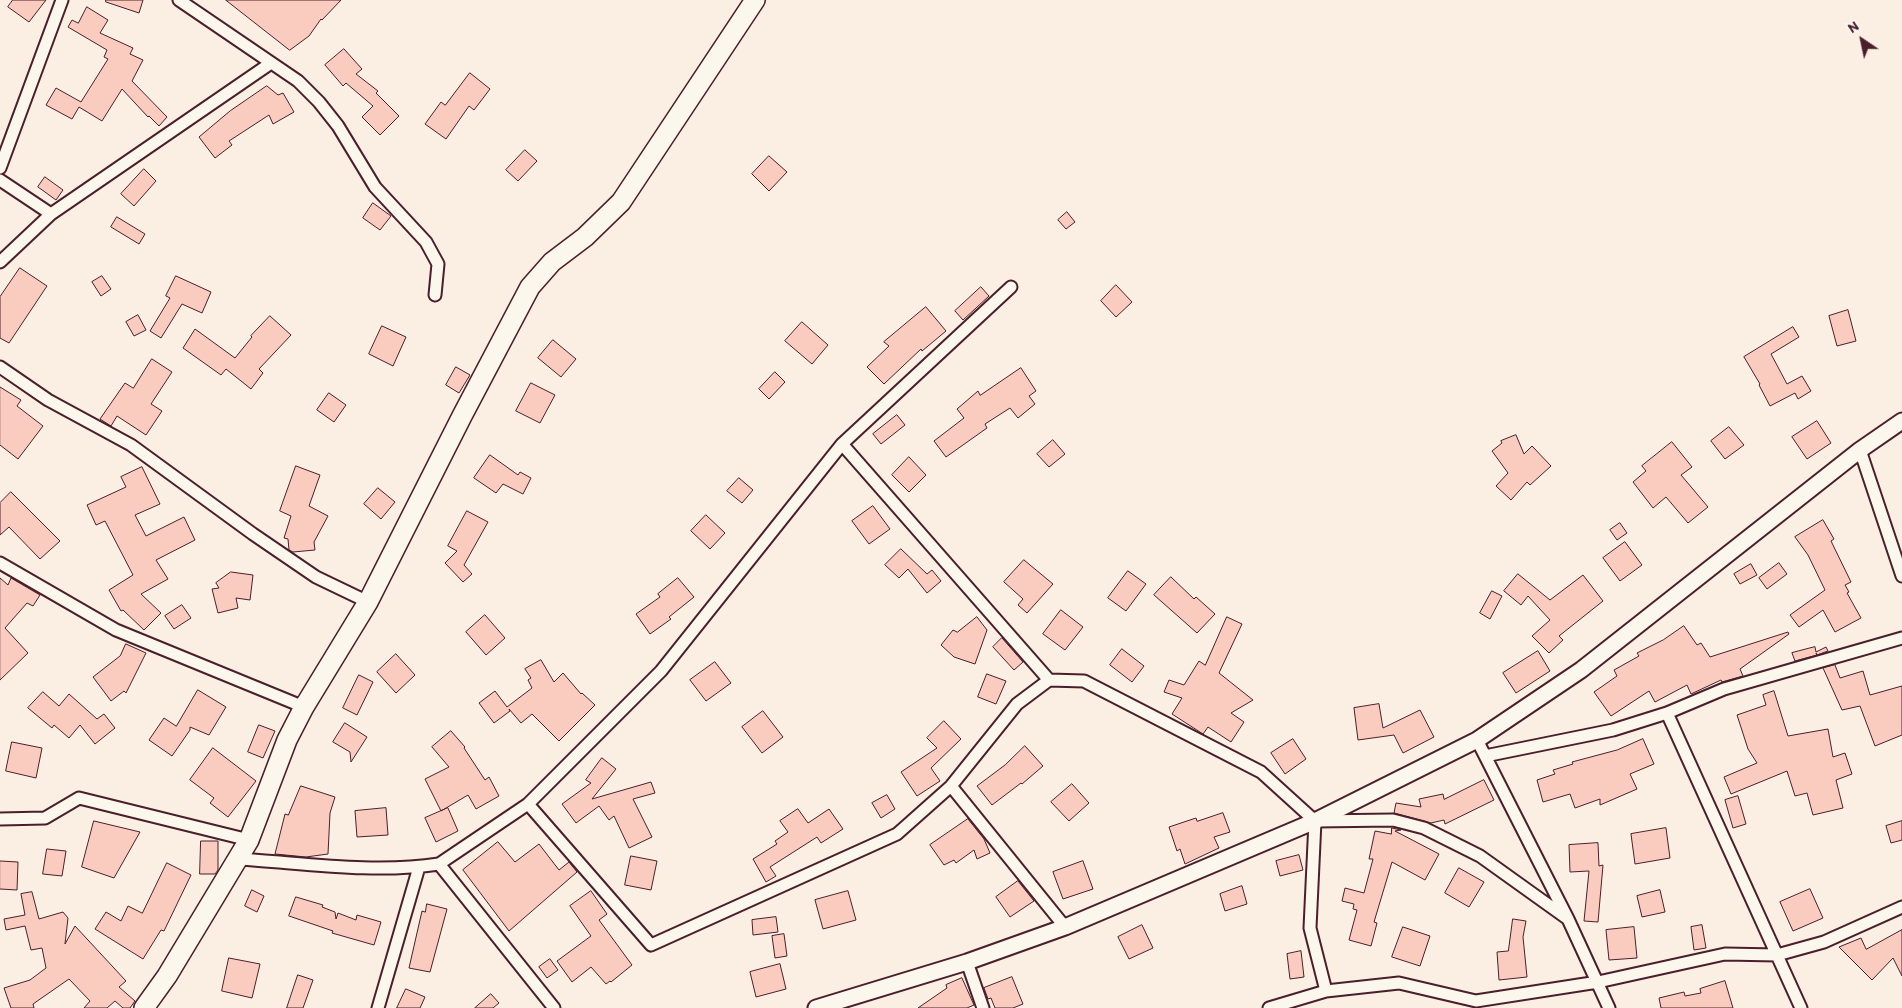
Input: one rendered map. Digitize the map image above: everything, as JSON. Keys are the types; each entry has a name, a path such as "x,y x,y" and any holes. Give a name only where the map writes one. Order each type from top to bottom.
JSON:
{"main road":[{"path":"144,1008 167,976 249,840 287,740 304,707 368,602 530,287 552,262 585,237 621,202 755,0"}],"street":[{"path":"0,168 62,0"},
{"path":"180,0 298,81 319,102 338,126 375,187 426,242 438,264 435,295"},
{"path":"0,262 51,214 270,63"},
{"path":"0,180 51,214"},
{"path":"238,858 348,867 420,867 438,864 528,804 661,671 842,444 1011,287"},
{"path":"0,367 48,400 131,445 253,534 316,577 368,602"},
{"path":"816,1008 967,962 1065,927 1315,821 1477,740 1580,670 1860,450 1902,421"},
{"path":"842,444 1049,680"},
{"path":"1860,450 1902,576"},
{"path":"0,563 116,630 304,707"},
{"path":"1485,756 1613,730 1667,713 1724,689 1902,638"},
{"path":"528,804 651,945 897,834 951,786 1016,704 1049,680 1084,681 1261,772 1315,821 1393,820 1424,828 1480,856 1568,919"},
{"path":"1667,713 1801,1008"},
{"path":"1477,740 1568,919 1609,1008"},
{"path":"951,786 1065,927"},
{"path":"0,820 45,818 79,798 249,840"},
{"path":"1315,821 1310,928 1326,991"},
{"path":"438,864 554,1008"},
{"path":"378,1008 420,867"},
{"path":"1269,1008 1326,991 1399,984 1476,1000 1598,982 1725,954 1777,956 1824,942 1902,907"},
{"path":"967,962 983,1008"}],"building":[{"path":"13,0 46,0 29,22 8,7"},
{"path":"106,0 143,0 139,13 106,2"},
{"path":"226,0 341,0 321,19 309,36 290,50"},
{"path":"87,7 108,20 100,33 133,48 130,54 143,60 132,81 167,117 159,126 122,89 102,121 79,107 72,119 46,105 56,88 81,102 108,59 104,57 107,50 68,27 72,20 78,23"},
{"path":"344,49 362,69 356,74 378,91 376,93 399,116 380,135 362,117 373,106 346,83 343,86 325,65"},
{"path":"470,73 490,89 474,110 469,106 446,139 425,124 441,102 445,105"},
{"path":"267,86 278,95 283,93 294,112 273,124 269,115 229,141 232,145 215,158 199,137 230,111"},
{"path":"525,150 537,161 518,181 506,170"},
{"path":"769,156 787,172 769,191 752,174"},
{"path":"144,169 156,181 134,206 121,194"},
{"path":"45,177 63,190 56,200 38,187"},
{"path":"373,203 391,216 380,230 363,218"},
{"path":"1067,212 1075,222 1066,229 1058,220"},
{"path":"117,217 145,234 139,244 111,227"},
{"path":"20,268 47,286 9,343 0,338 0,297"},
{"path":"102,276 111,289 101,296 92,282"},
{"path":"176,276 211,292 202,313 182,304 161,338 150,331 170,298 166,296"},
{"path":"1116,285 1132,302 1116,317 1101,301"},
{"path":"981,287 989,296 963,320 955,311"},
{"path":"926,307 946,331 922,351 921,349 884,384 867,367 889,346 884,342"},
{"path":"1848,310 1856,341 1837,346 1829,316"},
{"path":"138,315 146,330 134,336 126,322"},
{"path":"270,316 291,335 259,369 263,373 251,389 226,369 221,375 183,348 195,329 235,358 251,336"},
{"path":"802,322 828,345 812,364 785,341"},
{"path":"382,326 406,337 393,366 369,354"},
{"path":"1793,327 1799,337 1771,354 1787,384 1802,376 1811,391 1798,399 1795,393 1770,406 1744,357"},
{"path":"553,340 576,359 561,377 538,358"},
{"path":"152,359 172,372 151,404 162,411 146,435 117,416 111,426 100,419 125,383 133,388"},
{"path":"456,367 470,375 459,393 446,385"},
{"path":"1021,368 1036,391 1029,396 1035,404 1018,418 1010,408 985,424 987,428 946,457 934,441 964,418 957,409 978,391 980,395"},
{"path":"775,372 785,382 769,399 759,389"},
{"path":"531,383 555,395 540,423 516,411"},
{"path":"0,387 21,400 17,406 43,426 18,459 0,445"},
{"path":"329,393 346,405 334,422 317,410"},
{"path":"897,415 905,425 881,444 873,434"},
{"path":"1817,421 1831,443 1807,459 1792,437"},
{"path":"1729,427 1744,445 1725,459 1711,441"},
{"path":"1516,435 1524,454 1532,446 1551,466 1530,485 1527,482 1511,500 1496,486 1508,473 1492,451 1502,443 1501,441"},
{"path":"1053,440 1065,454 1049,467 1037,454"},
{"path":"1672,442 1692,467 1681,475 1708,507 1688,523 1666,497 1653,508 1633,482 1646,471 1642,466"},
{"path":"490,455 518,475 520,472 531,478 523,494 503,484 496,493 474,478"},
{"path":"909,457 926,475 909,492 892,475"},
{"path":"296,466 320,475 309,506 328,516 314,542 315,550 293,552 289,550 288,539 284,538 291,516 280,511"},
{"path":"142,467 160,504 135,515 146,536 184,517 195,540 156,560 168,579 141,594 161,613 144,630 123,610 121,611 109,590 133,575 105,521 96,525 87,505 126,487 121,477"},
{"path":"739,478 753,490 742,503 727,491"},
{"path":"378,488 395,502 381,519 364,504"},
{"path":"11,492 60,541 40,559 9,527 0,535 0,503"},
{"path":"873,506 890,529 869,544 852,521"},
{"path":"467,511 488,522 464,565 472,574 463,582 445,563 457,551 448,546"},
{"path":"706,515 725,533 710,549 691,531"},
{"path":"1823,520 1834,539 1831,541 1851,582 1845,585 1849,592 1847,593 1861,618 1835,632 1823,610 1799,627 1790,615 1825,590 1808,555 1795,537"},
{"path":"1620,523 1627,533 1617,540 1610,530"},
{"path":"1625,542 1642,565 1620,581 1603,558"},
{"path":"901,549 927,574 932,570 941,581 927,593 908,569 899,578 885,565"},
{"path":"1024,560 1053,584 1027,613 1018,605 1023,599 1004,582"},
{"path":"1779,563 1787,574 1767,589 1759,578"},
{"path":"1751,564 1757,575 1740,584 1734,574"},
{"path":"1128,571 1146,584 1126,611 1108,598"},
{"path":"231,572 253,575 250,600 236,598 238,608 218,613 212,589 219,588 216,583"},
{"path":"1518,574 1550,600 1583,575 1603,601 1559,636 1563,640 1549,653 1532,636 1550,620 1528,596 1521,605 1504,591"},
{"path":"1171,577 1194,599 1196,597 1215,614 1197,633 1154,595"},
{"path":"0,578 8,585 11,578 40,595 33,606 27,603 5,628 28,653 0,680"},
{"path":"678,578 694,597 669,617 671,619 650,634 636,614 660,597 658,594"},
{"path":"1492,591 1502,596 1490,619 1480,613"},
{"path":"182,605 191,618 174,629 165,616"},
{"path":"1061,610 1083,627 1065,650 1043,634"},
{"path":"485,615 505,638 486,655 466,632"},
{"path":"977,617 987,630 975,664 954,657 941,645 953,630 957,632"},
{"path":"1227,617 1242,624 1219,673 1253,700 1231,713 1244,722 1231,742 1208,727 1203,734 1172,714 1182,698 1164,692 1169,680 1184,685 1199,661 1205,665"},
{"path":"1684,626 1697,645 1701,643 1710,657 1788,632 1789,634 1740,669 1743,676 1722,682 1721,680 1691,694 1687,685 1655,702 1649,691 1611,716 1594,692 1617,676 1614,670 1639,656 1637,653 1663,640"},
{"path":"1002,638 1023,662 1014,670 993,647"},
{"path":"126,644 146,653 126,693 124,691 111,701 93,677 120,656"},
{"path":"1815,647 1816,652 1826,647 1828,651 1795,661 1792,653"},
{"path":"1122,649 1144,666 1132,682 1110,665"},
{"path":"1538,651 1550,671 1516,693 1503,673"},
{"path":"396,654 415,675 396,693 377,672"},
{"path":"541,660 554,682 563,673 581,694 595,705 559,741 532,714 521,723 509,709 510,711 494,723 479,703 495,691 507,707 532,688 528,680 531,678 525,669"},
{"path":"715,662 731,683 706,701 690,680"},
{"path":"1835,665 1840,678 1863,671 1870,695 1902,686 1902,735 1875,746 1860,706 1842,710 1823,668"},
{"path":"987,674 1006,681 996,704 978,697"},
{"path":"359,675 373,682 357,715 343,708"},
{"path":"198,690 226,707 209,735 190,727 190,730 172,756 149,740 164,718 176,726"},
{"path":"1774,691 1788,736 1828,729 1833,757 1845,753 1852,774 1836,780 1843,808 1813,815 1807,793 1795,796 1787,771 1731,794 1724,777 1757,763 1748,749 1737,715 1766,705 1763,695"},
{"path":"43,692 59,706 69,694 97,719 104,714 115,728 95,744 80,725 69,738 54,725 52,728 28,708"},
{"path":"1379,704 1383,728 1420,710 1434,737 1403,753 1394,735 1358,740 1354,708"},
{"path":"763,711 783,737 762,753 742,727"},
{"path":"944,721 961,739 931,768 940,781 917,796 901,772 937,748 927,738"},
{"path":"345,723 367,737 351,762 350,752 333,742"},
{"path":"259,725 275,731 263,758 248,752"},
{"path":"451,731 465,747 485,780 489,777 499,796 476,809 468,795 441,811 425,779 449,767 432,747"},
{"path":"1293,739 1306,759 1285,774 1271,753"},
{"path":"1643,739 1654,764 1630,774 1637,789 1600,805 1600,799 1575,808 1570,794 1543,802 1537,780 1555,774 1553,770 1573,764 1572,762 1617,750"},
{"path":"12,742 42,748 36,778 6,771"},
{"path":"1025,746 1043,766 1022,784 992,805 977,786 1005,765"},
{"path":"213,748 256,781 228,817 210,803 214,798 190,780"},
{"path":"602,758 616,769 592,799 651,782 655,793 633,799 652,837 629,848 614,816 609,820 599,806 576,823 562,804 591,783 586,780"},
{"path":"1484,780 1494,800 1445,824 1444,820 1431,823 1394,813 1396,803 1421,807 1419,799 1443,794 1444,799"},
{"path":"1072,784 1089,803 1069,821 1051,802"},
{"path":"301,786 335,797 330,813 328,854 306,857 275,854 285,814 288,815"},
{"path":"887,795 895,809 881,818 872,803"},
{"path":"1738,796 1746,824 1733,828 1725,800"},
{"path":"386,808 388,835 357,837 355,811"},
{"path":"448,808 458,831 436,842 425,818"},
{"path":"798,809 808,823 829,809 843,829 821,843 817,837 770,867 776,876 766,882 753,859 777,844 775,841 788,832 780,821"},
{"path":"1223,813 1230,832 1214,837 1219,848 1185,864 1180,849 1177,851 1169,827 1196,818 1197,821"},
{"path":"968,819 984,839 990,853 977,859 974,850 956,863 954,860 944,865 930,845"},
{"path":"94,821 140,832 114,878 82,867"},
{"path":"1902,821 1902,840 1891,843 1886,826"},
{"path":"1392,828 1401,830 1395,831 1439,854 1425,880 1392,862 1374,922 1377,923 1371,946 1349,940 1357,910 1353,909 1354,904 1342,901 1345,888 1364,893 1373,859 1369,859 1375,831 1391,834"},
{"path":"1666,828 1670,858 1635,864 1631,834"},
{"path":"201,841 218,841 218,870 215,874 200,874"},
{"path":"498,842 515,862 539,844 559,870 569,862 577,872 509,931 463,870"},
{"path":"1598,843 1599,866 1603,865 1598,922 1584,921 1589,871 1570,872 1569,845"},
{"path":"47,849 66,851 62,876 43,874"},
{"path":"1299,855 1303,870 1280,876 1276,861"},
{"path":"631,856 657,861 651,890 625,885"},
{"path":"0,861 18,862 17,890 0,889"},
{"path":"1083,861 1093,889 1063,899 1053,872"},
{"path":"167,863 191,875 164,931 161,930 143,959 95,929 106,912 121,921 128,906 142,913"},
{"path":"1459,868 1484,882 1469,907 1445,893"},
{"path":"1018,881 1034,901 1010,917 996,897"},
{"path":"1242,886 1247,904 1225,911 1220,894"},
{"path":"1810,889 1823,918 1793,931 1780,902"},
{"path":"252,890 264,896 257,912 245,906"},
{"path":"1660,890 1665,912 1642,917 1637,896"},
{"path":"591,891 607,914 599,920 632,965 606,984 591,967 572,982 557,961 591,936 570,906"},
{"path":"848,891 856,920 823,929 815,900"},
{"path":"32,892 39,919 63,912 68,918 65,944 75,926 126,981 119,987 135,1001 130,1008 123,1008 115,1001 107,1008 84,1008 90,1001 69,979 33,1004 34,1008 11,1008 4,988 30,980 46,968 42,948 31,950 25,926 6,930 4,919 25,915 21,894"},
{"path":"296,897 323,905 322,907 335,912 336,919 338,913 356,920 357,915 381,922 374,945 332,933 333,931 289,916"},
{"path":"427,904 447,909 430,972 409,968 422,911 425,912"},
{"path":"776,917 778,932 753,935 752,920"},
{"path":"1513,919 1526,921 1523,937 1527,977 1499,980 1497,952 1508,951"},
{"path":"1142,925 1153,948 1129,959 1118,937"},
{"path":"1702,925 1706,948 1694,950 1691,927"},
{"path":"1403,927 1430,936 1420,966 1392,957"},
{"path":"1634,927 1637,958 1609,960 1606,930"},
{"path":"1902,930 1902,976 1893,958 1872,980 1839,947 1861,938 1866,949"},
{"path":"784,934 787,956 775,958 772,936"},
{"path":"1301,951 1304,977 1290,979 1287,954"},
{"path":"229,958 260,964 252,998 222,991"},
{"path":"550,959 558,970 547,978 539,967"},
{"path":"780,964 786,989 756,997 750,972"},
{"path":"298,975 313,980 303,1008 287,1008"},
{"path":"1012,977 1023,1004 1013,1008 995,1008 991,998 988,999 984,988"},
{"path":"962,978 974,1005 967,1008 918,1008 947,988 946,985"},
{"path":"1725,981 1733,1008 1661,1008 1659,998 1684,992 1685,996 1701,993 1700,989"},
{"path":"406,989 425,997 420,1008 397,1008"},
{"path":"491,994 499,1003 493,1008 475,1008"}]}
